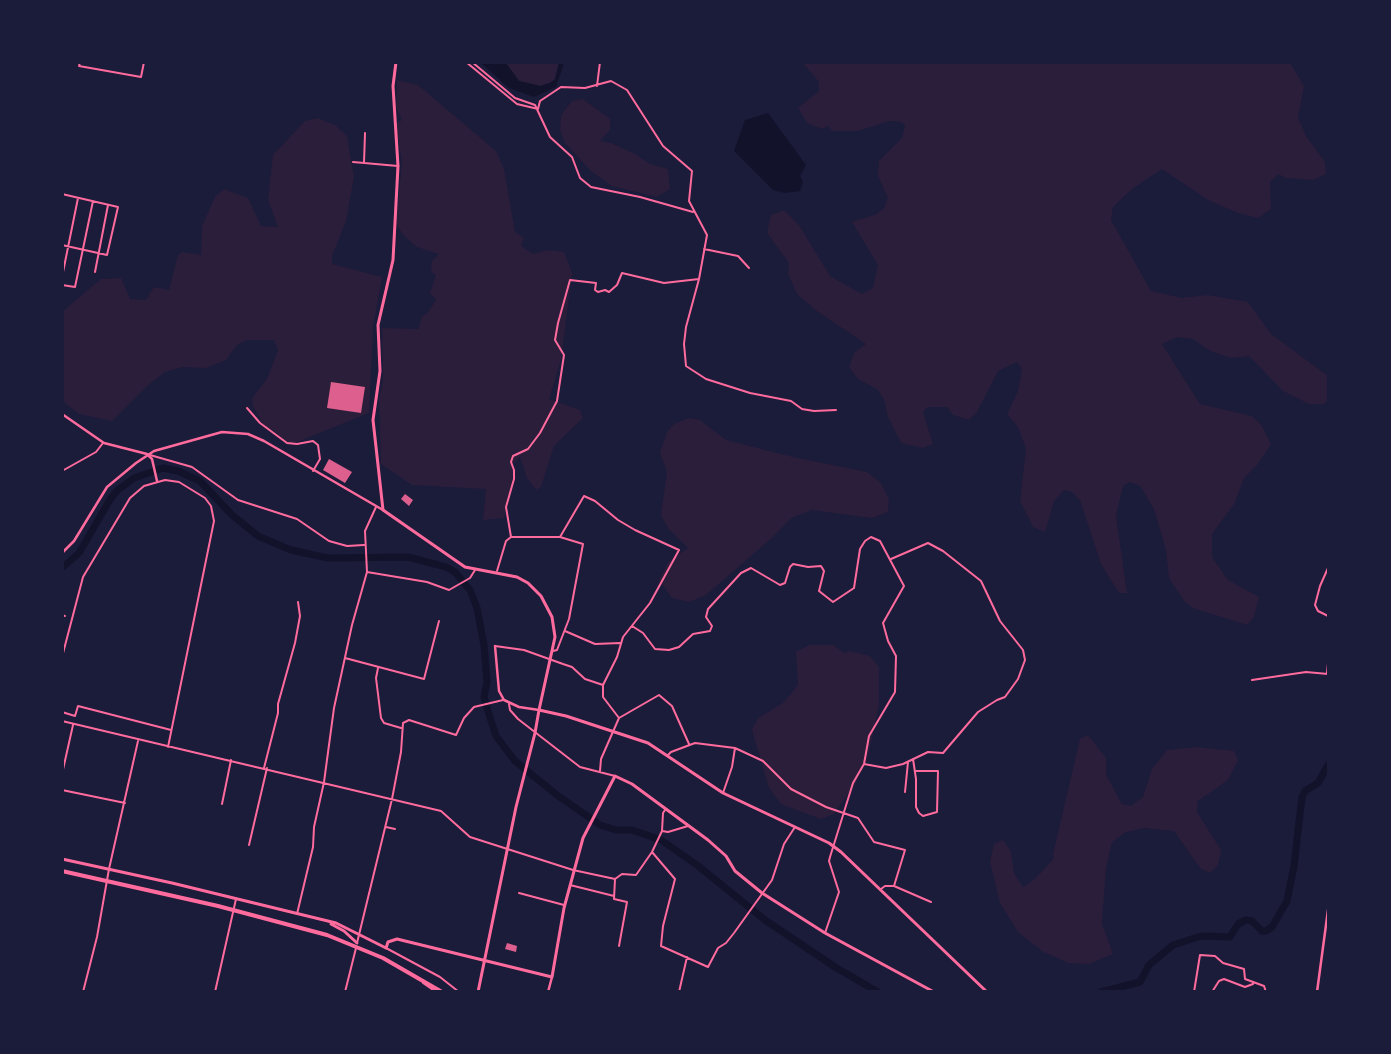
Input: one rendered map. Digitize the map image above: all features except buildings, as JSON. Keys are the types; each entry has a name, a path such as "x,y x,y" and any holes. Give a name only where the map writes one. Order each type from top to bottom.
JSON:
{"highway":[{"path":"62,872 209,904 327,936 383,958 442,992"}],"main road":[{"path":"396,62 393,108 398,166 393,260 378,325 380,370 374,420 383,510 465,566 476,570 497,571 522,579 541,596 547,605 554,625 553,651 543,682 535,733 522,781 478,992"},
{"path":"539,710 566,716 648,743 723,793 834,846 987,992"},
{"path":"62,859 339,924 359,936 386,948 388,942 397,939 552,977 564,905 573,870 589,824 615,776 632,784 726,856 735,871 762,893 825,933 934,992"},
{"path":"321,920 339,927 357,943"}],"street":[{"path":"80,62 80,66 141,77 144,62"},
{"path":"466,62 517,104 538,109"},
{"path":"472,62 515,98 535,105 550,137 572,157 580,178 591,187 640,196 693,212"},
{"path":"597,86 600,62"},
{"path":"538,109 540,101 561,87 597,86 611,82 627,90 663,146 692,171 689,192 693,212 707,235 699,279 686,327 684,344 686,366 706,379 750,393 790,401 802,409 814,411 836,410"},
{"path":"364,163 365,133"},
{"path":"353,162 398,166"},
{"path":"62,194 118,208 106,255 62,246"},
{"path":"62,277 78,198"},
{"path":"62,285 75,287 93,201"},
{"path":"95,272 108,205"},
{"path":"704,249 738,256 749,268"},
{"path":"511,537 506,507 514,479 514,470 511,462 513,456 528,448 540,433 557,401 564,355 555,340 570,280 596,283 596,290 598,292 605,290 609,292 613,290 622,273 664,283 699,279"},
{"path":"247,408 260,423 287,443 297,444 314,441 318,444 320,459 313,471"},
{"path":"62,414 104,442 184,463 238,500 297,519 329,541 347,546 365,546"},
{"path":"62,553 74,542 107,486 147,454 190,439 222,432 248,434 264,441 383,510"},
{"path":"62,472 96,452 104,442"},
{"path":"147,454 152,459 157,480"},
{"path":"62,658 83,577 126,502 144,486 157,480 179,482 205,498 211,506 214,521 168,747"},
{"path":"560,536 584,496 595,501 618,520 635,530 678,550 657,592 620,643 617,657 604,686 603,697 619,718"},
{"path":"297,914 313,847 314,827 324,782 334,708 352,625 367,572 365,546 367,524 376,507"},
{"path":"497,571 506,541 511,537 560,536 583,544 565,631 557,650 553,651"},
{"path":"632,626 643,633 655,649 673,649 684,644 693,634 710,632 712,626 706,617 708,609 745,570 756,569 780,585 785,583 790,567 793,564 808,567 821,566 824,570 818,591 833,602 854,588 860,549 868,538 871,537 880,541 904,586 883,623 888,641 896,656 895,692 894,697 872,729 864,764 856,775 834,846 830,861 840,892 825,933"},
{"path":"864,764 886,768 908,762 928,752 943,754 978,712 1005,697 1022,671 1025,657 1024,650 996,614 981,581 943,551 928,544 891,559"},
{"path":"1328,568 1320,586 1316,606 1318,611 1328,616"},
{"path":"367,572 427,582 449,590 470,578 476,570"},
{"path":"250,845 282,686 295,643 300,616 298,602"},
{"path":"345,658 424,679 439,621"},
{"path":"565,631 595,644 620,643"},
{"path":"539,710 509,704 504,700 499,691 495,646 524,650 572,668 585,679 604,686"},
{"path":"1252,680 1301,673 1328,674 1328,663"},
{"path":"379,667 376,678 380,718 384,723 402,728"},
{"path":"600,771 601,759 612,730 619,718 659,694 672,706 690,744"},
{"path":"345,992 386,827 402,752 402,728 404,723 409,720 456,734 464,718 477,707 504,700"},
{"path":"509,704 510,710 518,719 580,767 615,776"},
{"path":"62,712 76,716 78,706 171,730"},
{"path":"62,722 441,810 470,837 573,870 615,879 622,874 636,875 654,848 661,832 665,810"},
{"path":"62,774 74,724"},
{"path":"83,992 97,937 109,869 138,740"},
{"path":"668,755 690,744 701,743 735,748 763,761 791,788 858,818 874,842 905,850 894,886"},
{"path":"723,793 735,748"},
{"path":"914,759 916,807 918,813 924,816 936,812 938,771 916,771"},
{"path":"222,804 231,760"},
{"path":"905,792 908,762"},
{"path":"62,790 125,803"},
{"path":"661,832 668,832 688,826"},
{"path":"652,852 675,880 663,926 661,946 708,967 718,948 726,944 772,880 784,844 795,826"},
{"path":"386,827 396,829"},
{"path":"614,896 615,879"},
{"path":"569,885 614,896 614,899 627,902 619,946"},
{"path":"880,890 885,886 894,886 931,902"},
{"path":"519,893 564,905"},
{"path":"215,992 236,899"},
{"path":"1317,992 1328,910"},
{"path":"357,943 367,952 408,974 436,992"},
{"path":"386,948 440,977 459,992"},
{"path":"1194,992 1200,955 1215,956 1223,963 1244,969 1245,979 1264,986 1266,992"},
{"path":"679,992 686,957"},
{"path":"548,992 552,977"},
{"path":"1212,992 1219,981 1224,979 1245,988 1254,983"}],"shaded area":[{"path":"559,62 555,79 550,83 540,86 519,81 506,63"},
{"path":"481,63 506,63 519,81 540,86 550,83 555,79 559,63 564,63 556,87 534,97 509,88"},
{"path":"803,63 1290,63 1304,86 1298,118 1306,136 1325,162 1326,174 1313,180 1286,178 1278,174 1270,182 1271,209 1258,218 1238,213 1208,200 1162,169 1132,189 1113,207 1111,220 1151,291 1182,298 1208,295 1248,302 1271,334 1328,376 1328,400 1324,404 1309,404 1283,391 1249,356 1231,358 1210,351 1193,339 1177,337 1162,344 1200,404 1252,416 1262,426 1271,444 1257,465 1244,478 1234,504 1212,534 1212,557 1228,580 1259,597 1254,617 1247,625 1193,608 1185,602 1169,578 1166,550 1154,509 1140,486 1130,482 1123,486 1116,516 1127,593 1119,593 1101,564 1080,500 1072,492 1064,490 1054,501 1045,532 1033,527 1020,501 1026,449 1018,427 1007,414 1018,391 1022,369 1017,362 998,371 977,412 969,420 953,415 947,407 928,407 923,412 933,444 923,448 901,443 888,417 884,399 878,390 858,379 849,367 854,353 866,344 818,312 797,294 788,274 789,263 767,233 771,215 784,210 799,225 830,276 862,294 873,288 878,265 852,222 877,214 884,208 888,198 878,176 879,161 902,138 905,126 902,122 889,121 858,131 832,131 828,126 822,129 807,123 798,108 819,91 819,82"},
{"path":"397,80 418,85 496,151 504,169 515,232 524,238 521,246 533,254 548,250 564,252 572,273 561,360 549,399 580,410 583,418 554,446 541,487 536,490 527,478 520,457 513,464 513,476 504,518 483,520 486,489 412,485 381,464 379,399 383,380 382,328 418,329 422,317 429,311 436,300 430,293 436,275 431,272 432,261 439,254 417,247 403,235 396,223 402,163 396,123 402,120 396,107"},
{"path":"583,99 610,119 610,130 600,141 611,143 635,154 650,164 668,169 670,189 656,197 612,186 592,172 565,143 560,130 561,116 565,110 572,101"},
{"path":"768,113 806,165 800,176 803,182 800,191 785,193 773,190 734,151 745,120"},
{"path":"318,118 335,125 347,136 354,177 346,221 332,256 332,264 382,277 373,328 369,413 292,444 287,443 274,431 265,427 253,406 252,398 267,379 278,350 274,340 247,340 237,345 226,360 206,368 183,367 165,372 147,386 112,421 79,414 65,403 63,399 63,311 101,279 121,278 130,299 146,300 154,287 169,290 178,255 182,252 201,255 202,226 215,197 224,189 248,198 261,226 278,227 268,200 273,155 305,121"},
{"path":"689,418 700,420 726,440 793,457 867,472 881,483 889,500 888,512 872,518 812,510 791,518 773,537 706,595 689,602 672,598 659,580 669,561 688,548 668,528 661,515 667,472 660,453 667,432 674,424"},
{"path":"809,645 833,645 844,653 850,651 870,656 879,667 879,704 867,761 859,770 856,783 834,814 821,819 781,804 769,788 752,730 758,718 783,703 798,685 796,652"},
{"path":"1088,735 1106,758 1106,775 1122,804 1131,806 1143,797 1152,769 1167,750 1197,747 1234,751 1238,760 1228,780 1198,801 1197,812 1221,850 1218,865 1210,873 1200,868 1174,831 1144,828 1126,832 1112,842 1106,868 1102,924 1113,954 1089,964 1068,963 1042,951 1018,932 1000,903 990,862 994,844 1003,840 1011,852 1014,873 1023,887 1036,878 1054,858 1053,854 1080,739"}],"waterway":[{"path":"62,568 79,553 111,498 118,490 134,478 163,468 178,471 200,481 232,515 258,536 291,550 328,558 408,557 446,567 455,572 470,590 477,608 484,645 487,682 484,697 496,736 515,761 557,795 600,825 616,830 632,830 661,840 697,865 765,920 835,967 878,992"},
{"path":"1101,992 1140,982 1149,965 1173,945 1201,936 1230,937 1238,924 1246,920 1252,921 1262,931 1272,927 1287,901 1294,866 1302,797 1305,791 1318,783 1328,765"}]}
